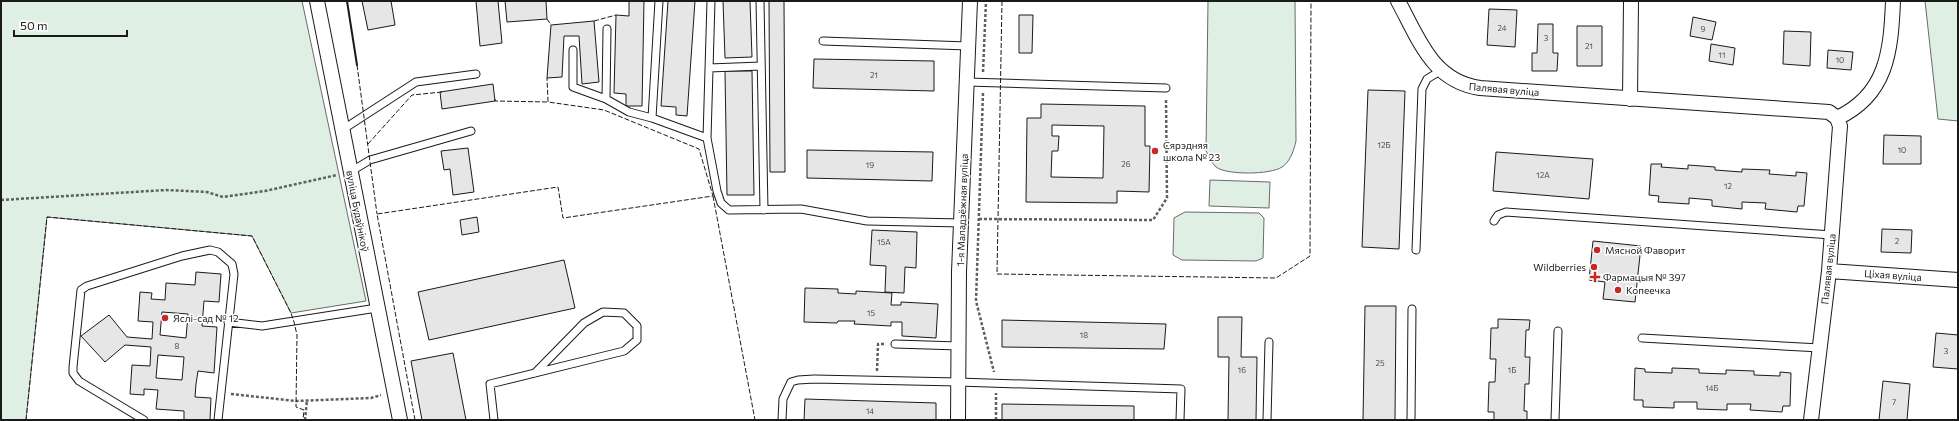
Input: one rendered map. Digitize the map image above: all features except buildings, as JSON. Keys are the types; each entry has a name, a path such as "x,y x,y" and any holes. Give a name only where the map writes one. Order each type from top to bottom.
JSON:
{"street":[{"name":"вуліца Будаўнікоў","path":"317,1 400,420"},
{"name":"1-я Маладзёжная вуліца","path":"958,420 959,272 970,1"},
{"name":"Палявая вуліца","path":"1398,1 1431,59 1440,70 1458,83 1480,88 1829,112 1837,118 1840,126 1829,271 1811,420"},
{"path":"1630,98 1631,1"},
{"path":"1837,118 1857,107 1879,82 1888,51 1893,1"},
{"name":"Ціхая вуліца","path":"1829,271 1958,280"}],"lane":[{"path":"652,118 659,1"},
{"path":"711,1 707,138 717,191 721,203 729,210 801,210 867,221 962,223"},
{"path":"760,1 764,210"},
{"path":"606,29 606,99"},
{"path":"823,41 968,46"},
{"path":"573,50 573,87 606,99 630,112 652,118 707,138"},
{"path":"709,68 761,66"},
{"path":"1416,250 1422,88 1427,79 1440,70"},
{"path":"342,130 416,82 476,74"},
{"path":"967,82 1166,88"},
{"path":"350,172 370,160 471,131"},
{"path":"1494,221 1498,215 1506,212 1832,236"},
{"path":"144,420 79,381 74,373 73,367 81,290 94,283 182,256 210,250 218,252 232,264 234,283 228,322 218,420"},
{"path":"228,322 262,326 377,308"},
{"path":"1411,420 1412,309"},
{"path":"494,420 490,384 624,351 637,340 637,326 624,313 603,312 584,323 534,373"},
{"path":"1555,420 1558,331"},
{"path":"1642,338 1820,348"},
{"path":"1267,420 1269,342"},
{"path":"895,344 959,346"},
{"path":"782,420 783,399 791,382 814,379 1181,389 1180,420"}],"path":[{"path":"986,1 976,301 996,383 996,420"},
{"path":"979,219 1153,220 1167,198 1166,88"},
{"path":"1,200 166,190 207,192 223,197 265,190 350,172"},
{"path":"876,380 878,344 895,344"},
{"path":"220,393 296,401 371,398"},
{"path":"305,420 307,400"}],"green space":[{"path":"1,1 302,1 366,301 291,313 252,236 47,217 26,420 1,420"},
{"path":"1208,1 1295,1 1296,141 1293,152 1285,165 1276,170 1258,173 1238,173 1221,170 1214,165 1206,151"},
{"path":"1925,1 1958,1 1958,121 1938,119"},
{"path":"1210,180 1270,182 1269,208 1209,206"},
{"path":"1185,212 1259,213 1264,218 1263,258 1256,261 1182,260 1173,255 1174,218"}],"fence":[{"path":"1002,1 997,274 1276,278 1310,256 1311,1"},
{"path":"594,21 616,15"},
{"path":"547,19 551,25"},
{"path":"357,65 377,214"},
{"path":"415,420 377,214 558,187 563,218 713,196 699,149 604,110 548,102 547,78"},
{"path":"368,144 412,95 442,92"},
{"path":"495,99 495,101 548,102"},
{"path":"713,196 755,420"},
{"path":"26,420 47,217 252,236 291,313 294,322 297,335 296,407 304,410 303,420"}],"wall":[{"path":"347,1 357,65"}],"place":[{"name":"Сярэдняя школа № 23","path":"1155,151"},
{"name":"Мясной Фаворит","path":"1597,250"},
{"name":"Wildberries","path":"1594,267"},
{"name":"Фармацыя № 397","path":"1595,277"},
{"name":"Копеечка","path":"1618,290"},
{"name":"Яслі-сад № 12","path":"165,318"}]}
